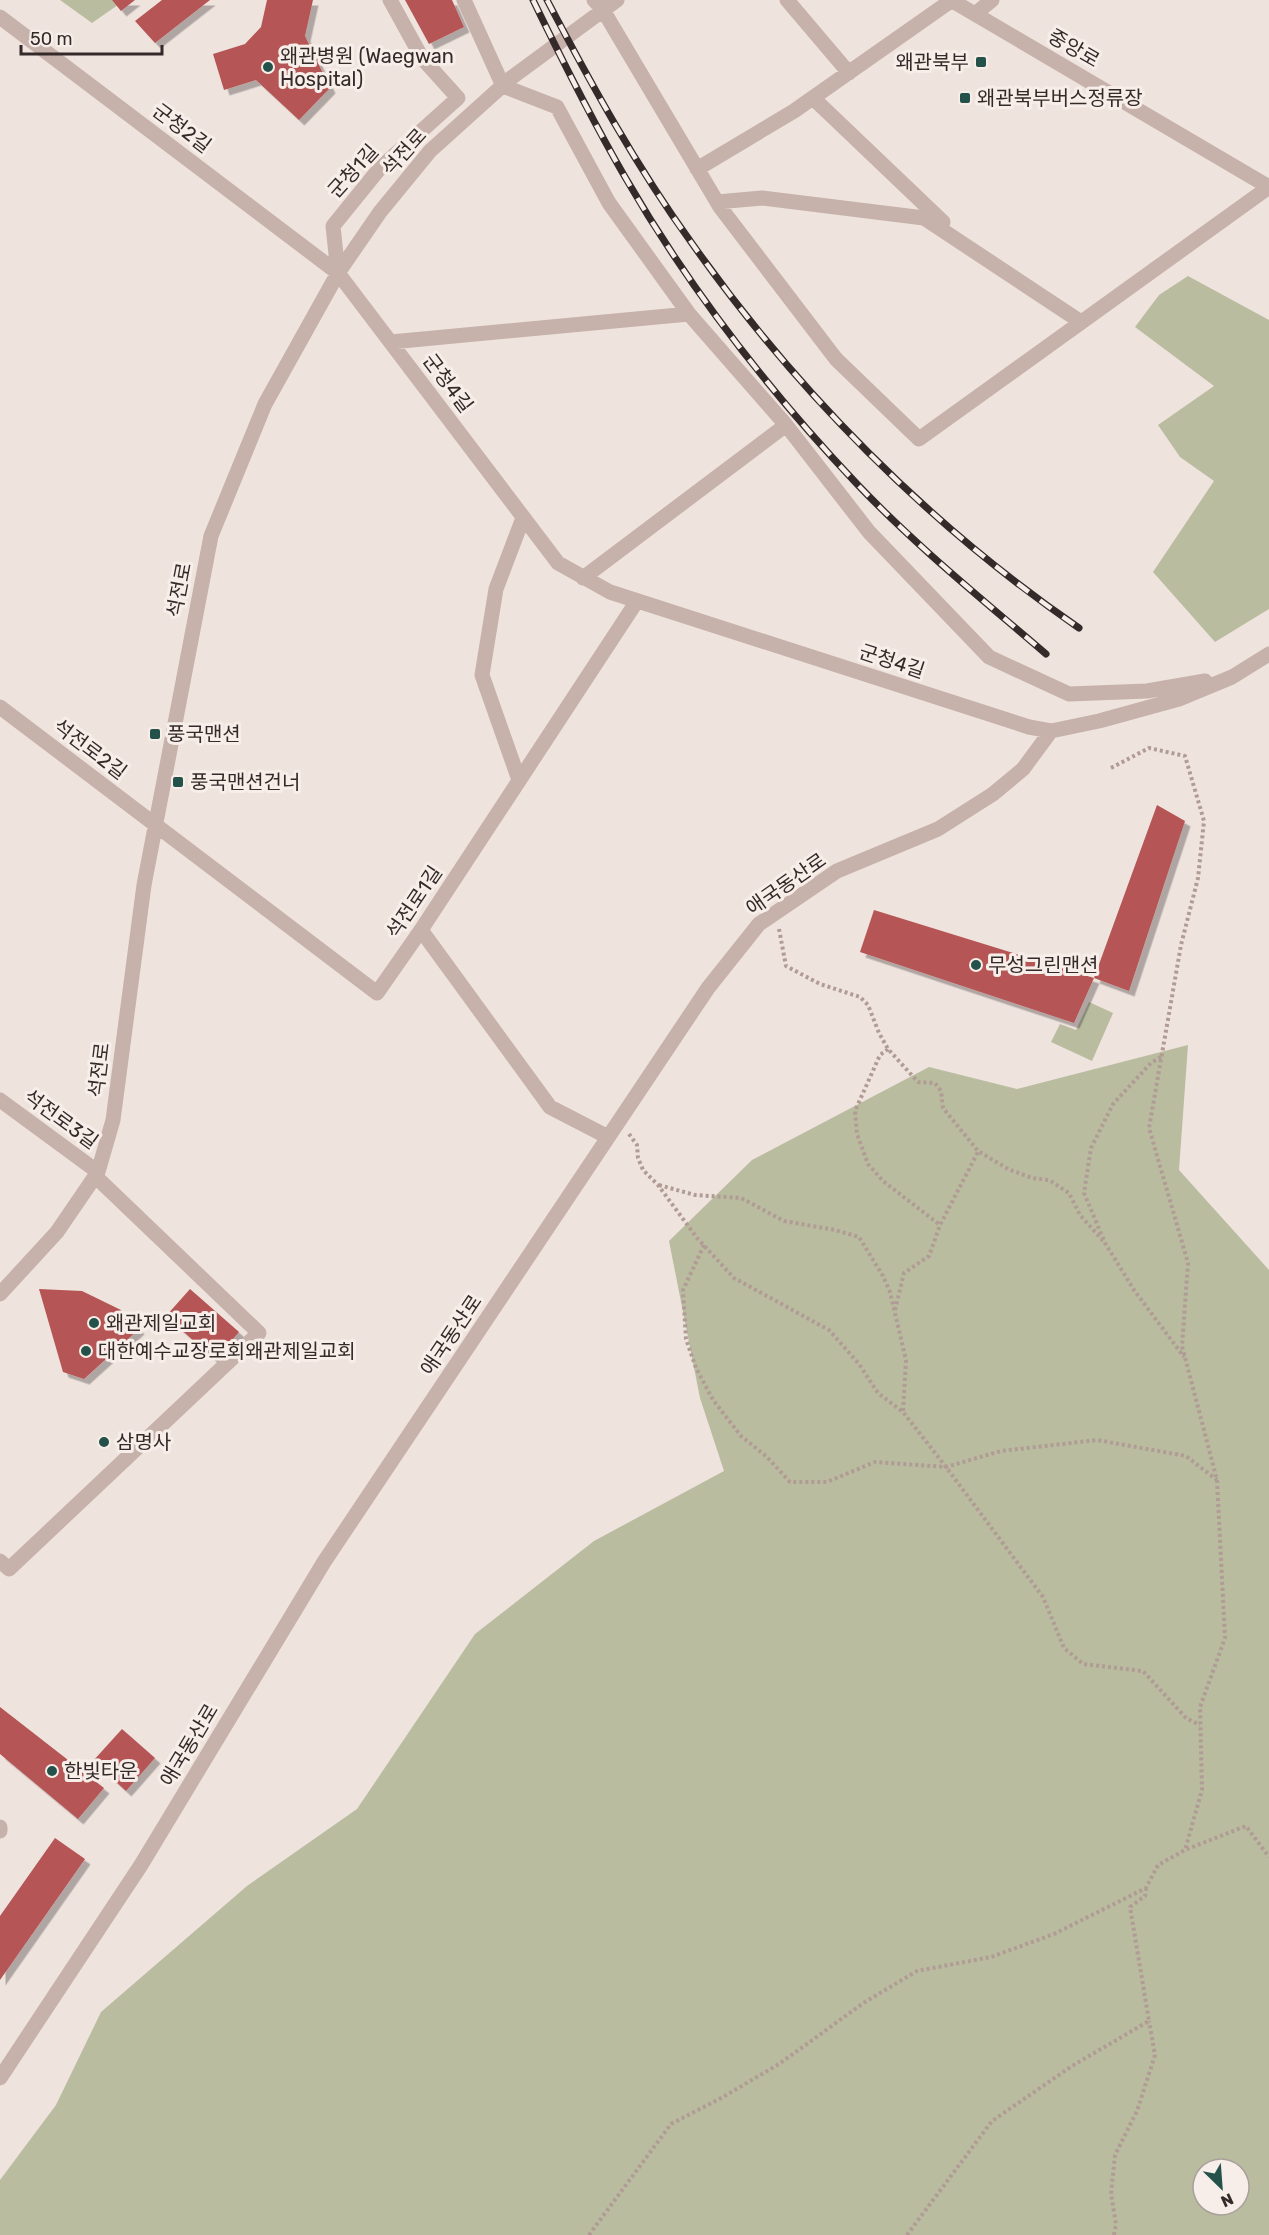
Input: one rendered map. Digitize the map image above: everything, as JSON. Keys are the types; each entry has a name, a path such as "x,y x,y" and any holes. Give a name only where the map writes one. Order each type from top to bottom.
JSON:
{"street":[{"name":"군청1길","path":"338,273 333,226 380,168 458,98 422,58 390,0"},
{"path":"464,0 503,86 557,107 609,203 689,314 786,425 869,532 989,657 1069,694 1147,691 1232,677"},
{"name":"석전로","path":"0,1294 57,1232 97,1174 113,1120 144,885 211,536 265,404 338,273 380,212 430,151 599,5 617,0"},
{"path":"787,0 849,73"},
{"path":"697,169 795,111 951,0"},
{"name":"중앙로","path":"951,0 1269,187"},
{"path":"975,14 992,0"},
{"path":"599,5 717,202 836,359 919,439 1269,187"},
{"name":"군청2길","path":"0,17 338,273"},
{"path":"813,98 973,250"},
{"path":"717,202 762,198 924,218 1081,322"},
{"name":"군청4길","path":"338,273 558,563 610,592 1029,727 1052,731 1099,722 1179,699 1232,677 1269,654"},
{"path":"391,342 689,314"},
{"path":"583,578 786,425"},
{"path":"519,780 482,675 496,589 523,518"},
{"name":"석전로1길","path":"155,825 377,993 422,930 637,601"},
{"name":"석전로2길","path":"0,707 155,825"},
{"name":"애국동산로","path":"0,2078 141,1865 324,1562 708,988 759,924 837,872 938,829 993,794 1023,769 1052,731"},
{"path":"422,930 550,1107 612,1131"},
{"name":"석전로3길","path":"0,1100 97,1174 259,1333 9,1569 0,1561"}],"path":[{"path":"1111,768 1149,748 1185,756 1204,821 1198,878 1182,945 1149,1128 1188,1263 1182,1346 1217,1480 1225,1638 1200,1707 1202,1790 1185,1850"},
{"path":"777,912 786,966 820,984 860,997 868,1005 888,1049 918,1082 935,1083 941,1091 943,1108 978,1151 1008,1169 1032,1178 1049,1180 1069,1193 1080,1215 1105,1243"},
{"path":"888,1049 880,1055 855,1111 857,1134 868,1164 883,1181 940,1225"},
{"path":"1162,1057 1151,1063 1113,1104 1091,1148 1084,1193 1105,1243 1134,1290 1186,1360"},
{"path":"612,1131 633,1137 643,1170 658,1185 704,1245 734,1278 829,1330 859,1364 878,1393 903,1412 1043,1597 1064,1648 1083,1664 1143,1671 1186,1718 1200,1725"},
{"path":"894,1314 904,1273 929,1256 940,1225 978,1151"},
{"path":"658,1185 695,1195 741,1198 784,1221 835,1230 859,1237 890,1292 906,1360 903,1412"},
{"path":"704,1245 683,1290 686,1340 696,1368 713,1400 741,1436 766,1456 790,1482 827,1482 875,1462 946,1467 1001,1451 1097,1440 1186,1456 1217,1480"},
{"path":"1114,2235 1116,2224 1111,2194 1115,2155 1137,2111 1155,2055 1130,1907 1145,1896 1146,1888 1158,1865 1185,1850 1245,1826 1269,1857"},
{"path":"589,2235 670,2124 723,2097 778,2064 865,2002 917,1971 990,1957 1053,1934 1146,1888"},
{"path":"907,2235 992,2121 1072,2066 1149,2021"}],"green space":[{"path":"60,0 125,0 92,23"},
{"path":"1188,276 1269,320 1269,609 1215,642 1153,572 1214,481 1180,457 1158,425 1214,386 1135,327 1159,295"},
{"path":"1089,1002 1113,1013 1092,1061 1051,1042 1060,1024 1076,1030"},
{"path":"1188,1045 1179,1170 1269,1270 1269,2235 0,2235 0,2180 56,2105 101,2012 247,1886 357,1809 475,1634 594,1541 724,1471 700,1398 669,1241 752,1160 929,1067 1017,1089"}],"building":[{"path":"112,0 135,0 121,11"},
{"path":"162,0 210,0 155,43 135,21"},
{"name":"왜관병원 (Waegwan Hospital)","path":"267,0 313,0 305,36 330,88 299,120 256,80 224,90 213,54 245,44 261,27"},
{"path":"405,0 452,0 464,27 429,44"},
{"name":"무성그린맨션","path":"1157,805 1185,821 1129,991 1094,978"},
{"name":"무성그린맨션","path":"874,910 1094,978 1074,1023 860,952"},
{"name":"대한예수교장로회왜관제일교회","path":"39,1289 82,1291 121,1310 139,1329 84,1379 63,1372"},
{"name":"왜관제일교회","path":"190,1289 239,1332 215,1360 166,1316"},
{"name":"한빛타운","path":"0,1707 104,1788 78,1819 0,1754"},
{"path":"122,1729 155,1758 126,1791 93,1761"},
{"name":"한빛타운","path":"55,1838 85,1859 0,1980 0,1916"}],"railway":[{"path":"533,0 625,177 676,259 732,337 824,449 879,507 1046,654"},
{"path":"547,0 597,93 651,184 691,242 775,351 820,402 918,500 1024,588 1079,628"}],"place":[{"name":"왜관북부","path":"981,62"},
{"name":"왜관병원 (Waegwan Hospital)","path":"268,67"},
{"name":"왜관북부버스정류장","path":"965,98"},
{"name":"풍국맨션","path":"155,734"},
{"name":"풍국맨션건너","path":"178,782"},
{"name":"무성그린맨션","path":"976,965"},
{"name":"왜관제일교회","path":"94,1323"},
{"name":"대한예수교장로회왜관제일교회","path":"86,1351"},
{"name":"삼명사","path":"104,1442"},
{"name":"한빛타운","path":"52,1771"}]}
